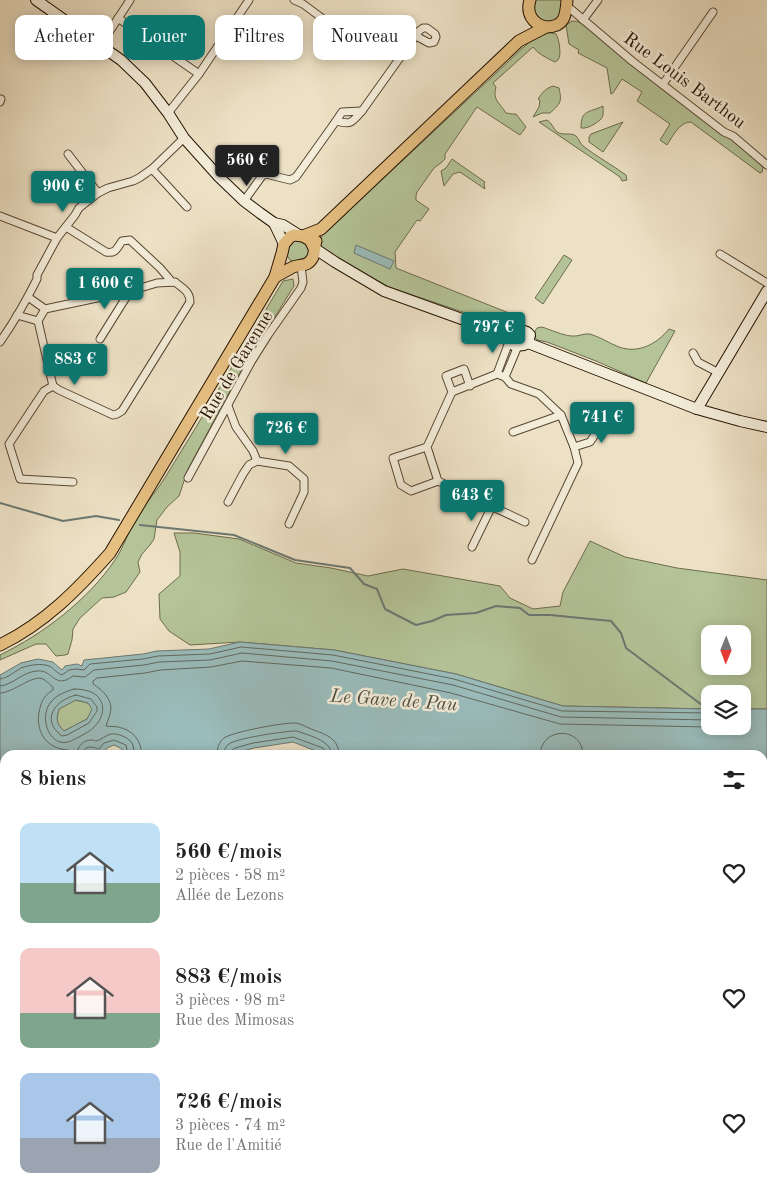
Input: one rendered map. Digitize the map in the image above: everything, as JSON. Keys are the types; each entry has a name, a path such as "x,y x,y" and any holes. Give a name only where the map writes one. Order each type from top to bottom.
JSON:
{"main road":[{"path":"519,41 529,15 530,0"},
{"path":"0,645 24,632 49,614 75,591 110,553 275,277 283,249 290,237 321,229 519,41 546,27 555,26 563,20 566,14 566,2"},
{"path":"529,15 536,24 546,27"},
{"path":"275,277 312,257 321,229"},
{"path":"301,235 310,240 314,249"},
{"path":"283,249 287,262 302,264"}],"street":[{"path":"36,0 57,15"},
{"path":"113,26 130,0"},
{"path":"168,113 199,74 249,0"},
{"path":"294,0 318,15"},
{"path":"563,20 576,18 583,20 598,0"},
{"name":"Rue Louis Barthou","path":"566,2 583,20 724,132 733,136 767,165"},
{"path":"663,84 713,12"},
{"path":"118,18 199,74"},
{"path":"113,55 145,83 184,138 219,177 244,201 274,223 283,225 301,235"},
{"path":"336,121 350,123 362,111 399,60"},
{"path":"244,201 262,176 266,174 290,180 296,177 342,112 362,111"},
{"path":"0,342 28,297 37,279 37,275 57,238 79,208 98,193 114,185 133,181 152,169 184,138"},
{"path":"68,154 98,193"},
{"path":"152,169 187,208"},
{"path":"0,216 57,238"},
{"path":"274,223 283,249"},
{"path":"66,227 106,252 114,252 122,241 130,240 172,282"},
{"path":"314,249 384,291 482,326 512,341 528,343 697,409 767,427"},
{"path":"720,254 767,283"},
{"path":"302,264 335,262"},
{"name":"Rue de Garenne","path":"188,478 251,362 301,288 303,282 302,264"},
{"path":"157,283 160,268"},
{"path":"175,282 186,290 190,296 190,302 122,411 113,414 52,386 38,320 45,309 130,291 157,283 175,282"},
{"path":"100,339 130,291"},
{"path":"697,409 767,291"},
{"path":"28,297 45,309"},
{"path":"17,316 38,320"},
{"path":"506,377 513,332 526,331 530,335 528,343"},
{"path":"452,392 497,374 512,341"},
{"path":"693,353 698,362 719,373"},
{"path":"438,481 427,447 452,392 446,376 464,369 470,386"},
{"path":"497,374 506,377 511,384 540,394 561,415 574,447 578,463 532,560"},
{"path":"52,386 44,391 10,444 20,479 73,482"},
{"path":"228,406 236,427 253,451 257,462"},
{"path":"574,447 590,442 609,414"},
{"path":"513,432 561,415"},
{"path":"427,447 393,458 401,485 411,490 438,481 525,522"},
{"path":"228,502 249,465 257,462 289,466 304,479 304,492 289,524"},
{"path":"472,547 492,506"}],"green space":[{"path":"535,0 561,0 559,19 547,24 535,16"},
{"path":"572,21 588,26 602,40 723,135 731,138 763,167 762,172 760,173 691,122 683,124 667,145 660,140 670,124 637,101 642,92 622,79 611,94 607,68 578,53 579,50 569,44 566,25"},
{"path":"547,32 557,36 560,51 558,60 555,62 549,59 533,47 493,83 496,87 495,95 497,101 506,113 516,114 526,127 520,135 477,107 445,154 445,159 434,168 417,192 416,200 429,209 420,221 417,220 395,252 396,268 514,315 518,319 517,325 511,328 507,327 389,287 320,248 322,236 538,34"},
{"path":"553,86 559,88 560,99 558,104 550,113 542,113 533,117 539,107 540,100 538,99 544,91"},
{"path":"603,106 603,115 597,123 581,128 582,118 587,112"},
{"path":"547,120 557,132 576,136 583,146 626,175 627,180 622,181 620,177 539,122"},
{"path":"623,122 603,152 589,142 591,134"},
{"path":"452,159 485,182 485,189 460,172 453,174 444,186 441,171 446,168"},
{"path":"299,239 308,245 309,256 297,263 290,260 286,254 291,241"},
{"path":"564,255 572,260 543,304 535,298"},
{"path":"293,279 294,286 238,376 188,469 179,496 157,520 154,539 138,562 140,572 126,592 114,597 102,598 80,618 73,629 68,654 56,656 46,644 36,644 0,660 0,655 32,637 64,615 104,575 118,555 135,519 166,476 283,281"},
{"path":"542,327 571,336 590,334 626,349 647,346 659,339 669,329 675,331 646,383 596,361 537,340 535,331 537,328"},
{"path":"174,533 194,533 239,539 296,563 368,576 403,569 500,586 510,598 533,609 560,606 563,592 590,541 625,557 677,568 767,580 767,709 751,709 751,685 701,685 701,709 563,706 456,674 334,650 240,642 190,645 169,631 160,619 159,594 180,576 180,552"},
{"path":"75,700 88,703 93,709 87,719 64,731 57,721 59,709"}],"water":[{"path":"356,245 394,261 390,269 354,253"},
{"name":"Le Gave de Pau","path":"240,642 334,650 456,674 563,706 701,709 701,735 751,735 751,709 767,709 767,750 313,750 293,742 247,750 122,750 114,745 106,750 0,750 0,675 21,663 38,659 53,662 62,670 65,666 77,664 82,666 84,660 157,651 209,649","holes":["76,700 88,703 92,709 87,719 64,731 59,726 57,716 59,709"]}],"waterway":[{"path":"0,503 63,521 96,516 119,520"},
{"path":"140,525 234,535 295,560 350,568 364,584 377,589 385,609 416,625 446,615 476,613 496,606 520,608 529,615 550,615 611,621 621,633 626,648 701,704"}]}
